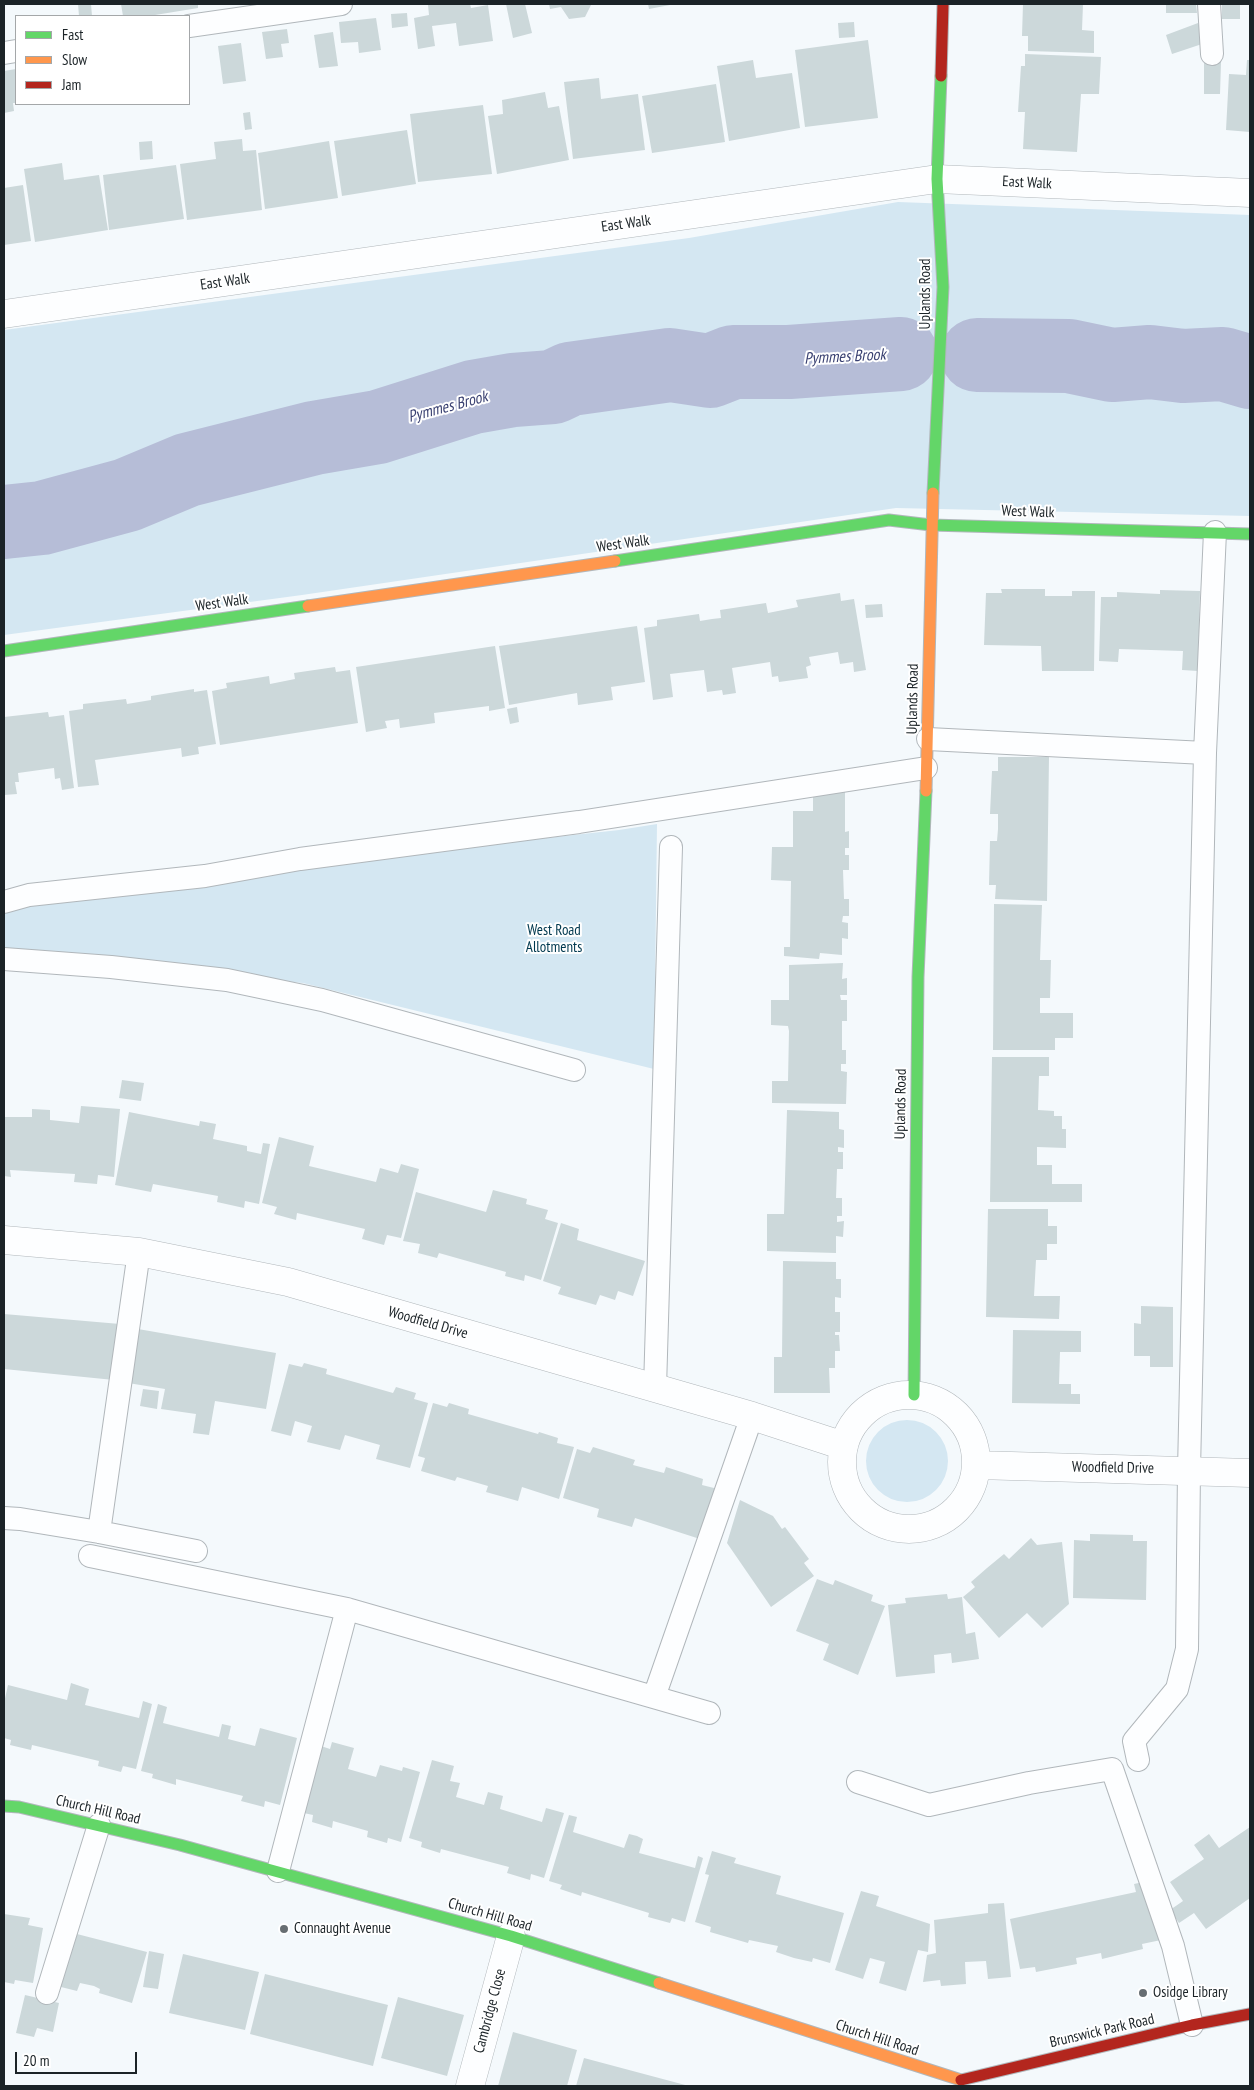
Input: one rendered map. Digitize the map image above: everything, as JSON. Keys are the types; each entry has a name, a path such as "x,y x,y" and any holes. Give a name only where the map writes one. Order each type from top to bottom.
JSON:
{"street":[{"name":"Uplands Road","path":"914,1395 918,977 928,739 931,524 943,287 937,179 944,4"},
{"name":"East Walk","path":"4,314 937,179 1250,193"},
{"name":"West Walk","path":"4,651 889,520 931,524 1250,534"},
{"name":"Woodfield Drive","path":"4,1240 139,1252 288,1282 752,1416 844,1446"},
{"path":"914,1395 934,1400 952,1410 966,1426 974,1444 977,1465 972,1487 960,1506 943,1521 922,1529 899,1529 878,1523 860,1509 848,1491 842,1468 844,1446 851,1429 863,1414 878,1403 896,1397 914,1395"},
{"name":"Woodfield Drive","path":"977,1465 1250,1473"},
{"name":"Church Hill Road","path":"4,1806 18,1807 99,1825 278,1871 511,1936 960,2083"},
{"name":"Cambridge Close","path":"470,2086 511,1936"},
{"name":"Brunswick Park Road","path":"960,2083 1192,2025 1250,2014"}],"lane":[{"path":"190,26 341,4"},
{"path":"1210,4 1212,54"},
{"path":"1138,1760 1134,1741 1178,1689 1187,1649 1189,1470 1205,753 1215,532"},
{"path":"928,739 1205,753"},
{"path":"4,902 29,895 205,876 300,859 589,821 926,768"},
{"path":"655,1388 671,847"},
{"path":"4,959 112,967 227,980 322,1000 574,1070"},
{"path":"99,1532 139,1252"},
{"path":"654,1697 752,1416"},
{"path":"4,1518 99,1532 196,1551"},
{"path":"90,1556 347,1609 709,1714"},
{"path":"278,1871 347,1609"},
{"path":"858,1782 929,1805 1029,1783 1112,1768 1173,1946 1192,2025"},
{"path":"47,1993 99,1825"}],"green space":[{"path":"898,202 1250,215 1250,516 896,508 302,595 4,635 4,330 689,238"},
{"name":"West Road Allotments","path":"657,824 654,1069 303,983 4,953 4,911 32,905 465,847"},
{"path":"907,1420 923,1423 936,1432 945,1445 948,1461 945,1477 936,1490 923,1499 907,1502 891,1499 878,1490 869,1477 866,1461 869,1445 878,1432 891,1423"}],"building":[{"path":"78,4 91,4 92,15 79,15"},
{"path":"121,4 198,4 198,8 155,15 123,15"},
{"path":"470,4 471,8 488,5 493,41 459,46 456,23 432,26 435,46 418,49 414,18 429,15 428,5"},
{"path":"506,4 525,4 532,33 513,38"},
{"path":"549,4 591,5 585,17 569,19 561,7 550,9"},
{"path":"648,4 670,4 670,5 649,9"},
{"path":"1023,4 1083,4 1082,30 1094,31 1094,53 1028,51 1028,36 1022,36"},
{"path":"1166,4 1196,4 1197,13 1166,13"},
{"path":"1222,4 1240,4 1240,19 1222,19"},
{"path":"407,13 408,26 392,28 391,14"},
{"path":"376,18 381,50 359,53 358,42 341,43 339,22"},
{"path":"854,22 855,37 839,38 838,23"},
{"path":"1198,23 1205,43 1172,54 1166,35"},
{"path":"287,29 289,43 281,44 283,57 266,59 262,32"},
{"path":"333,32 338,66 319,68 314,35"},
{"path":"868,40 878,118 805,127 795,50"},
{"path":"241,43 246,81 223,84 218,46"},
{"path":"1025,54 1101,57 1099,94 1081,94 1077,152 1023,149 1025,112 1018,112 1021,66 1025,66"},
{"path":"753,60 756,78 792,73 800,128 729,141 717,66"},
{"path":"1247,60 1250,60 1250,132 1226,130 1229,74 1246,75"},
{"path":"1204,61 1221,62 1220,94 1204,94"},
{"path":"15,69 14,111 4,113 4,71"},
{"path":"599,78 601,99 638,94 645,150 573,159 564,82"},
{"path":"716,84 725,142 652,153 642,96"},
{"path":"545,92 548,108 559,106 569,160 497,174 488,116 503,114 502,100"},
{"path":"483,105 492,174 418,182 410,114"},
{"path":"250,112 252,129 245,130 243,113"},
{"path":"407,130 416,184 342,196 334,141"},
{"path":"242,139 243,151 256,150 262,210 187,220 180,164 216,159 214,142"},
{"path":"152,141 153,159 140,160 139,142"},
{"path":"329,141 338,198 265,209 258,153"},
{"path":"62,163 64,180 99,175 108,230 35,242 24,169"},
{"path":"176,165 184,219 109,230 103,175"},
{"path":"23,185 31,241 4,245 4,188"},
{"path":"1001,589 1045,589 1045,596 1072,596 1072,591 1095,591 1094,671 1042,671 1041,646 984,645 986,593 1002,593"},
{"path":"1160,590 1200,591 1198,671 1182,670 1183,651 1119,649 1118,662 1099,661 1101,597 1117,597 1117,592 1160,594"},
{"path":"840,593 841,601 854,599 866,670 854,672 853,662 840,664 838,652 809,657 811,665 806,667 808,678 779,682 778,676 772,677 770,662 732,668 736,693 723,695 722,690 707,692 704,670 670,674 673,697 653,700 644,628 657,626 657,620 699,614 700,621 721,618 720,610 766,603 768,613 798,607 796,600"},
{"path":"882,604 883,617 866,618 865,605"},
{"path":"637,626 645,682 611,687 613,700 578,705 577,693 509,705 499,646"},
{"path":"495,646 505,708 489,711 489,706 434,713 435,723 400,728 399,719 385,721 387,728 366,732 356,667"},
{"path":"335,667 336,672 350,670 358,723 220,745 212,691 227,688 226,683 269,676 270,684 295,679 294,673"},
{"path":"194,689 194,692 207,690 216,744 198,747 199,754 182,757 181,748 95,760 99,785 78,787 69,711 83,709 83,704 126,699 127,704 151,700 151,696"},
{"path":"517,707 519,722 510,724 507,709"},
{"path":"48,712 49,717 64,715 74,788 62,790 60,778 55,779 54,768 18,773 19,782 15,782 17,794 4,795 4,717"},
{"path":"998,757 1049,757 1047,901 995,899 996,885 989,885 990,841 997,841 998,829 998,814 990,814 992,771 998,771"},
{"path":"845,789 845,832 849,831 849,848 845,848 845,855 849,855 849,870 843,870 844,899 849,899 849,916 843,916 842,922 848,923 848,939 842,938 842,955 820,953 819,959 784,956 784,947 790,947 791,881 771,880 772,847 793,847 793,811 813,811 813,795"},
{"path":"994,904 1042,905 1040,960 1051,960 1050,998 1040,998 1040,1013 1073,1013 1073,1038 1055,1038 1055,1050 993,1050"},
{"path":"843,963 842,979 847,978 847,995 840,995 841,1000 847,1000 847,1021 842,1021 842,1050 846,1050 846,1064 841,1064 841,1071 847,1072 846,1104 772,1103 772,1081 788,1081 789,1031 788,1026 771,1025 771,1000 789,1000 789,965"},
{"path":"992,1057 1049,1057 1049,1076 1039,1076 1038,1110 1054,1111 1054,1116 1062,1116 1062,1129 1066,1129 1066,1148 1037,1147 1037,1165 1052,1165 1052,1184 1082,1184 1082,1202 990,1202"},
{"path":"122,1080 144,1083 141,1101 119,1098"},
{"path":"81,1106 120,1109 114,1177 98,1175 97,1184 74,1182 75,1174 10,1170 11,1177 4,1176 4,1117 32,1117 32,1109 50,1110 50,1120 79,1123"},
{"path":"787,1110 839,1112 839,1129 844,1130 844,1148 838,1147 838,1152 843,1152 843,1169 837,1169 836,1198 842,1198 842,1216 837,1216 837,1222 844,1221 843,1237 836,1236 836,1253 767,1251 767,1214 784,1214"},
{"path":"129,1112 199,1126 200,1121 216,1124 213,1139 247,1146 247,1151 261,1154 263,1143 270,1144 259,1204 245,1201 244,1208 217,1202 218,1196 153,1184 151,1192 115,1185"},
{"path":"279,1137 314,1146 309,1166 376,1182 380,1168 398,1173 401,1164 419,1169 401,1238 387,1235 384,1245 362,1239 365,1229 297,1213 296,1220 274,1214 277,1207 262,1203"},
{"path":"493,1190 527,1199 526,1204 548,1210 545,1219 558,1223 541,1280 525,1275 524,1281 505,1276 506,1272 439,1253 437,1258 418,1253 420,1244 403,1241 416,1192 486,1212"},
{"path":"988,1209 1048,1209 1048,1226 1057,1226 1057,1244 1047,1244 1047,1260 1036,1260 1034,1296 1060,1296 1059,1319 986,1317"},
{"path":"561,1223 579,1229 577,1240 645,1261 633,1296 618,1291 615,1300 600,1295 596,1305 558,1294 561,1287 543,1281"},
{"path":"783,1261 836,1262 836,1279 841,1279 841,1298 835,1297 835,1312 840,1312 840,1332 835,1332 835,1335 839,1335 840,1351 835,1351 835,1368 829,1368 830,1393 774,1393 774,1357 782,1357"},
{"path":"1141,1306 1173,1307 1173,1367 1150,1367 1150,1356 1134,1356 1134,1323 1141,1324"},
{"path":"4,1314 120,1324 114,1380 4,1369"},
{"path":"138,1329 276,1353 266,1409 215,1401 209,1435 193,1433 196,1414 161,1409 165,1389 128,1383"},
{"path":"1013,1330 1081,1331 1081,1352 1060,1352 1059,1384 1071,1384 1071,1394 1080,1394 1080,1404 1012,1403"},
{"path":"304,1363 327,1369 326,1374 393,1393 396,1387 416,1393 414,1399 428,1403 410,1468 376,1459 380,1445 345,1435 340,1450 307,1442 312,1426 295,1421 291,1436 271,1431 289,1364 302,1367"},
{"path":"143,1389 159,1391 157,1409 140,1406"},
{"path":"433,1403 447,1407 449,1403 469,1409 468,1414 538,1434 539,1432 558,1438 557,1443 574,1447 559,1499 522,1487 518,1501 486,1492 488,1486 457,1477 455,1481 421,1471 425,1458 418,1456"},
{"path":"593,1447 635,1460 633,1465 664,1473 666,1467 703,1479 702,1485 718,1489 703,1540 635,1518 632,1527 597,1517 599,1509 563,1498 577,1449 590,1453"},
{"path":"740,1500 773,1516 782,1529 785,1527 809,1559 804,1563 814,1576 771,1607 727,1543"},
{"path":"1090,1534 1133,1535 1133,1541 1147,1541 1146,1600 1073,1598 1074,1540 1090,1541"},
{"path":"1031,1538 1037,1545 1062,1542 1069,1604 1042,1628 1027,1613 999,1638 963,1597 975,1587 971,1582 987,1568 1004,1554 1009,1559"},
{"path":"817,1579 833,1585 835,1580 873,1595 871,1601 885,1606 858,1675 823,1660 829,1644 796,1631"},
{"path":"947,1594 948,1599 962,1597 966,1634 975,1632 979,1659 952,1663 951,1653 934,1655 935,1673 896,1677 888,1605 906,1603 905,1598"},
{"path":"71,1683 89,1689 85,1705 139,1718 143,1701 152,1704 136,1769 123,1766 121,1772 98,1766 99,1761 32,1745 31,1750 10,1745 11,1740 4,1738 4,1703 8,1685 67,1700"},
{"path":"158,1704 167,1707 163,1723 219,1737 222,1724 231,1726 228,1739 255,1746 260,1728 297,1738 280,1805 265,1801 264,1807 241,1801 243,1796 176,1779 176,1785 152,1778 153,1774 141,1771"},
{"path":"332,1742 354,1748 348,1769 376,1777 380,1765 402,1771 403,1767 420,1772 401,1842 388,1838 387,1843 367,1837 368,1831 333,1821 332,1828 312,1822 313,1815 299,1812 318,1745 330,1749"},
{"path":"432,1760 454,1766 450,1781 460,1783 456,1797 484,1805 488,1792 503,1796 500,1809 542,1822 546,1808 564,1813 544,1878 531,1874 530,1880 507,1873 509,1867 441,1849 440,1853 421,1847 422,1842 409,1838"},
{"path":"569,1815 577,1817 573,1832 624,1848 629,1834 637,1836 643,1839 639,1853 695,1868 698,1856 703,1858 685,1922 672,1918 670,1923 648,1917 649,1913 582,1892 581,1896 560,1889 562,1885 549,1881"},
{"path":"1250,1827 1250,1898 1206,1929 1194,1913 1179,1923 1170,1910 1183,1901 1170,1882 1204,1859 1194,1845 1209,1834 1219,1848"},
{"path":"712,1851 736,1858 734,1863 781,1876 776,1894 844,1913 830,1963 813,1958 812,1962 794,1958 776,1952 778,1946 749,1940 748,1943 710,1932 711,1927 695,1922 709,1875 705,1874"},
{"path":"1148,1881 1161,1940 1142,1944 1143,1949 1102,1959 1101,1953 1076,1958 1077,1964 1036,1972 1035,1967 1020,1969 1010,1919 1136,1892 1134,1884"},
{"path":"861,1891 879,1896 876,1906 930,1924 928,1952 918,1950 906,1991 879,1983 885,1962 870,1958 863,1979 835,1970"},
{"path":"1004,1903 1011,1977 988,1979 986,1961 965,1962 966,1984 941,1986 940,1980 923,1982 927,1955 936,1953 934,1920 988,1913 988,1904"},
{"path":"4,1914 30,1918 28,1925 43,1928 33,1983 15,1980 14,1984 4,1982"},
{"path":"73,1933 147,1952 132,2003 99,1993 100,1989 94,1986 80,1983 77,1991 57,1986"},
{"path":"149,1951 164,1954 158,1989 143,1987"},
{"path":"183,1954 259,1972 245,2030 169,2013"},
{"path":"265,1974 388,2005 373,2066 250,2034"},
{"path":"25,1995 59,2003 53,2032 37,2028 34,2037 16,2033"},
{"path":"398,1997 464,2015 447,2076 381,2058"},
{"path":"513,2032 577,2050 567,2086 498,2086"},
{"path":"584,2058 689,2086 576,2086"}],"waterway":[{"name":"Pymmes Brook","path":"4,522 42,518 127,495 187,470 314,438 378,427 473,397 513,390 553,387 570,379 670,365 710,371 733,362 789,362 901,354"},
{"name":"Pymmes Brook","path":"977,355 1069,356 1112,365 1150,362 1183,366 1223,364 1250,372"}],"traffic: fast":[{"path":"933,493 943,287 937,179 941,76"},
{"path":"615,561 889,520 931,525 1250,534"},
{"path":"4,651 308,606"},
{"path":"914,1395 918,977 926,791"},
{"path":"4,1806 19,1807 180,1845 511,1936 659,1983"}],"traffic: slow":[{"path":"926,791 933,493"},
{"path":"308,606 615,561"},
{"path":"659,1983 961,2080"}],"traffic: jam":[{"path":"941,76 943,4"},
{"path":"961,2080 1192,2025 1250,2014"}],"place":[{"name":"Connaught Avenue","path":"284,1929"},
{"name":"Osidge Library","path":"1143,1993"}]}
